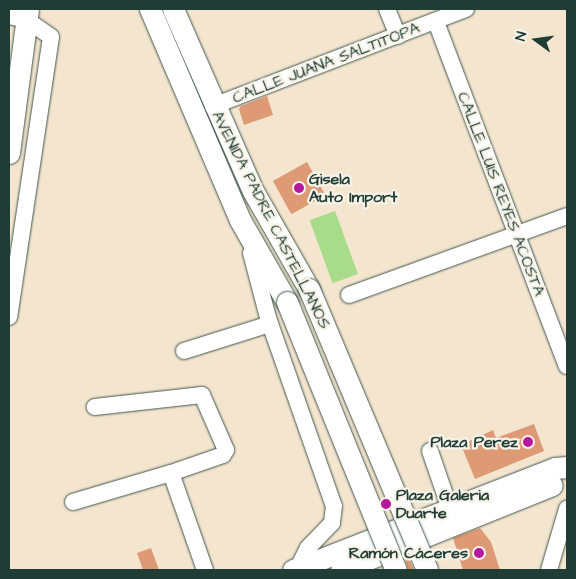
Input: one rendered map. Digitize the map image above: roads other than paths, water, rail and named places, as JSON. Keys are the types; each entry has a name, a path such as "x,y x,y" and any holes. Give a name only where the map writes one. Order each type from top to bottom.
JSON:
{"main road":[{"name":"AVENIDA PADRE CASTELLANOS","path":"150,9 240,220 287,302 396,570"},
{"name":"AVENIDA PADRE CASTELLANOS","path":"173,9 213,106 253,191 309,289 427,570"},
{"path":"9,153 24,14"},
{"path":"296,569 555,468 567,468"},
{"path":"341,570 567,476"}],"street":[{"path":"387,9 398,36"},
{"name":"CALLE JUANA SALTITOPA","path":"213,106 466,9"},
{"path":"9,317 50,37 24,14"},
{"name":"CALLE LUIS REYES ACOSTA","path":"436,22 567,366"},
{"path":"349,296 567,216"},
{"path":"240,220 258,273 270,324 334,506 332,523 308,548 296,569"},
{"path":"184,350 270,324"},
{"path":"74,502 171,473 225,453 205,397 94,407"},
{"path":"430,452 450,509"},
{"path":"171,473 205,570"},
{"path":"549,570 567,509"}],"place":[{"name":"Gisela Auto Import","path":"299,188"},
{"name":"Plaza Perez","path":"528,442"},
{"name":"Plaza Galeria Duarte","path":"386,504"},
{"name":"Ramón Cáceres","path":"479,553"}]}
